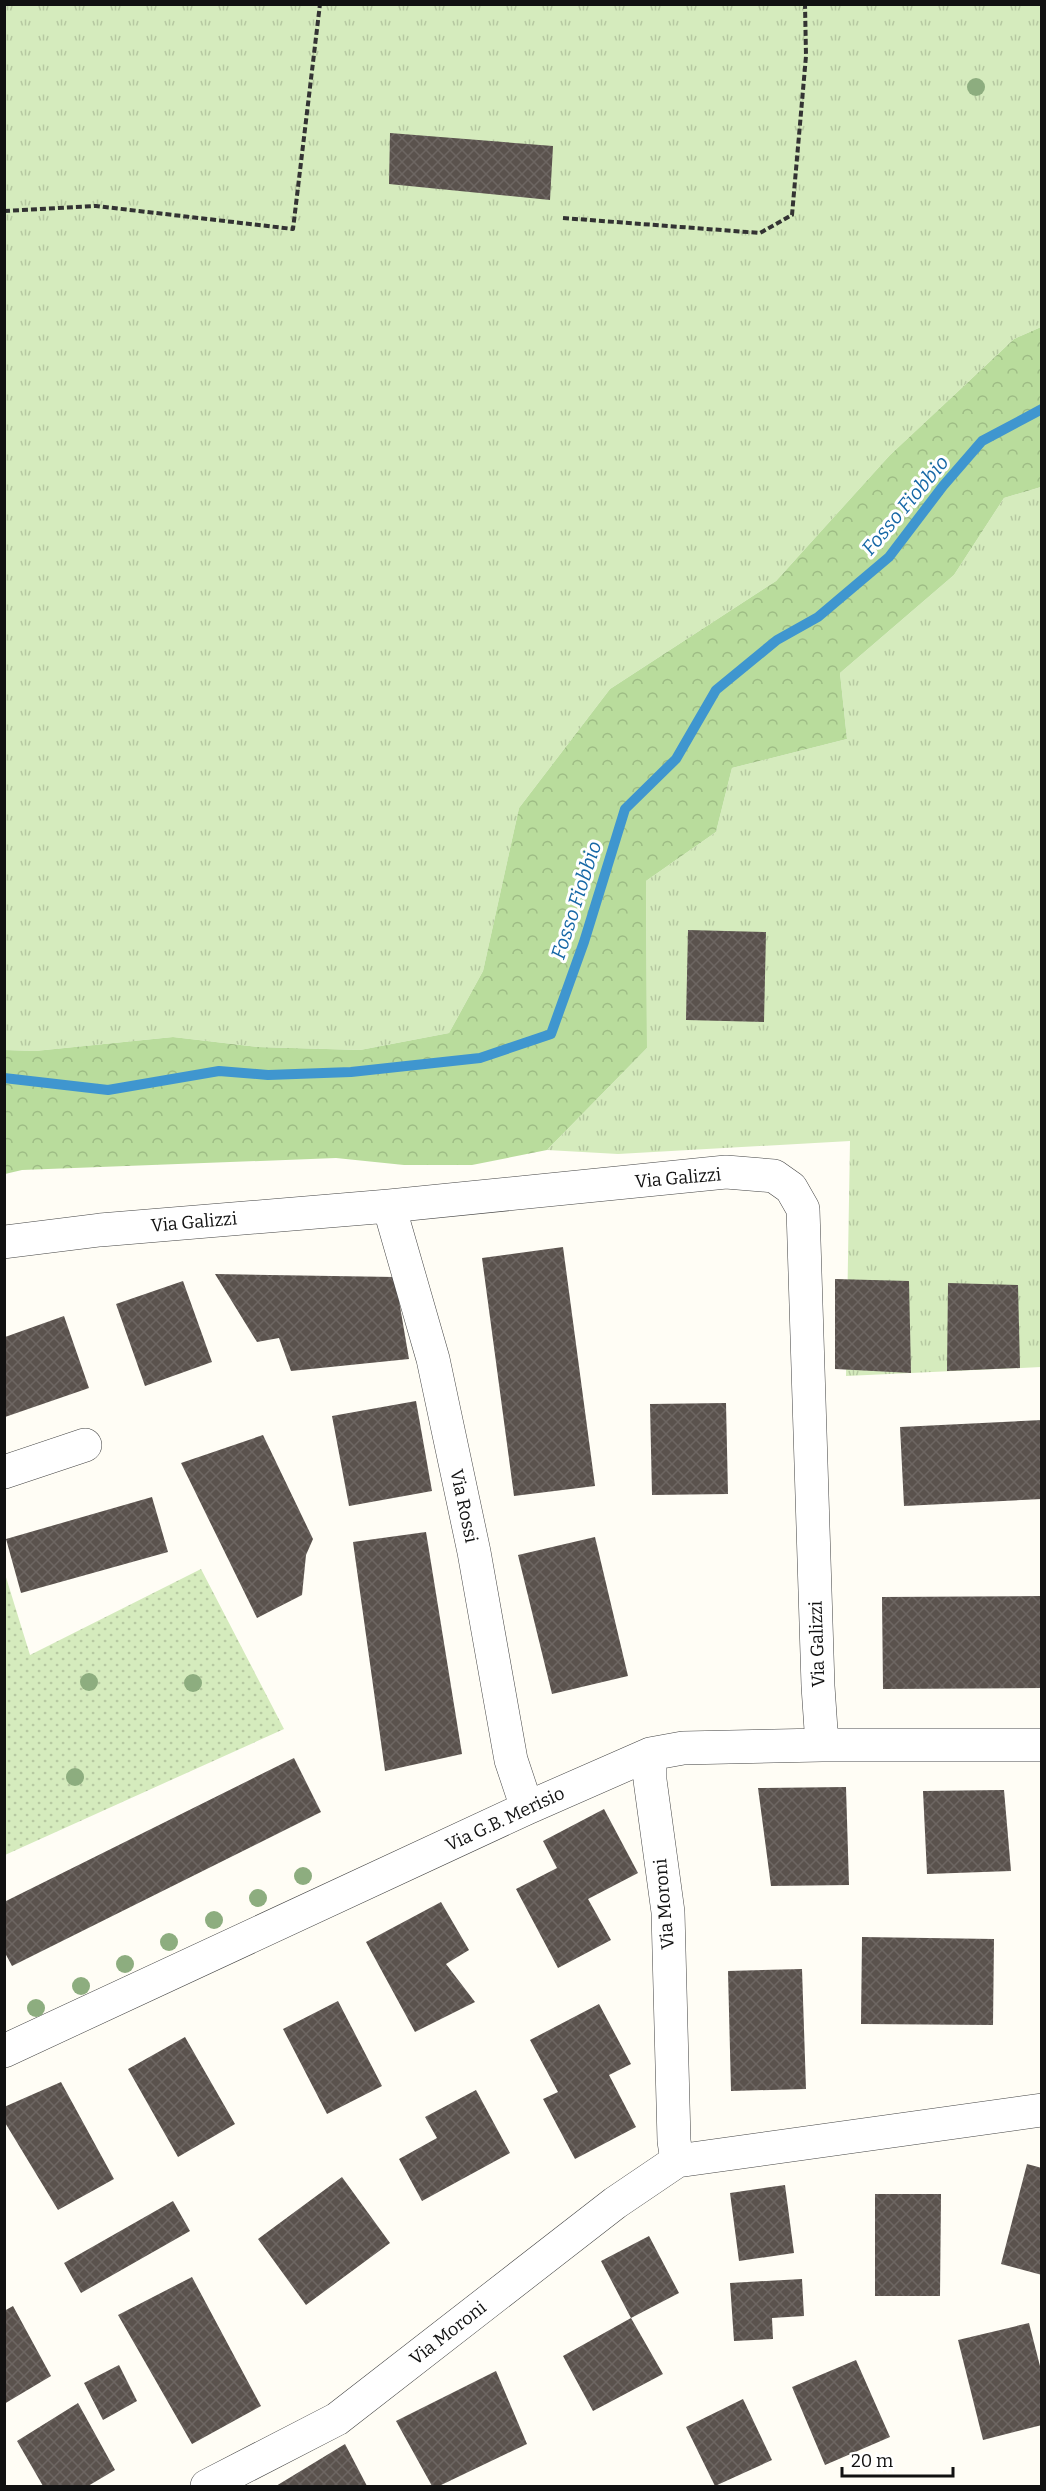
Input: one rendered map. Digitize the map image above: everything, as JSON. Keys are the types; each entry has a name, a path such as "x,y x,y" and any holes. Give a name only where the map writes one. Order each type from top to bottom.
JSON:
{"street":[{"name":"Via Galizzi","path":"4,1242 100,1230 389,1206 726,1172 774,1176 791,1188 803,1209 818,1686 822,1745"},
{"name":"Via Rossi","path":"389,1206 433,1359 474,1552 511,1760 527,1808"},
{"path":"4,1472 85,1445"},
{"name":"Via G.B. Merisio","path":"4,2051 527,1808 650,1755 683,1748 822,1745 1041,1745"},
{"name":"Via Moroni","path":"650,1755 651,1780 668,1912 674,2141 678,2161"},
{"name":"Via Moroni","path":"207,2487 337,2419 615,2203 678,2161 1041,2110"}],"path":[{"path":"4,211 96,206 293,229 320,4"},
{"path":"563,218 760,233 792,215 806,56 805,4"}],"green space":[{"path":"4,5 1041,5 1041,327 1014,339 890,455 776,581 610,689 519,808 483,971 449,1033 360,1050 258,1047 173,1037 35,1051 5,1050"},
{"path":"1041,327 1041,487 1004,498 954,575 840,673 847,739 732,768 716,832 646,881 647,1048 547,1150 472,1165 404,1165 336,1158 22,1170 5,1174 5,1050 35,1051 173,1037 258,1047 360,1050 449,1033 483,971 519,808 610,689 776,581 890,455 1014,339"},
{"path":"1041,487 1041,1367 846,1376 850,1141 618,1154 547,1150 647,1048 646,881 716,832 732,768 847,739 840,673 954,575 1004,498"},
{"path":"201,1569 284,1729 5,1855 5,1574 30,1655"}],"building":[{"path":"390,133 553,146 550,200 389,184"},
{"path":"688,930 766,932 764,1022 686,1020"},
{"path":"563,1247 595,1486 514,1496 482,1258"},
{"path":"215,1274 395,1277 409,1359 291,1371 279,1338 257,1342"},
{"path":"835,1279 909,1281 911,1373 835,1369"},
{"path":"183,1281 212,1362 145,1386 116,1304"},
{"path":"948,1283 1018,1285 1020,1368 947,1371"},
{"path":"64,1316 89,1388 5,1417 5,1337"},
{"path":"416,1401 432,1491 349,1506 332,1416"},
{"path":"726,1403 728,1494 652,1495 650,1404"},
{"path":"1042,1420 1042,1499 904,1506 900,1427"},
{"path":"263,1435 313,1539 306,1555 302,1595 257,1618 181,1463"},
{"path":"152,1497 168,1552 21,1593 6,1539"},
{"path":"426,1532 462,1754 385,1771 353,1542"},
{"path":"595,1537 628,1676 552,1694 518,1555"},
{"path":"1042,1596 1042,1688 883,1689 882,1597"},
{"path":"294,1758 321,1812 12,1966 4,1951 4,1902"},
{"path":"846,1787 849,1885 771,1886 758,1788"},
{"path":"1004,1790 1011,1871 927,1874 923,1791"},
{"path":"604,1809 638,1873 588,1899 611,1940 558,1968 516,1889 557,1868 543,1841"},
{"path":"441,1902 469,1950 446,1964 475,2002 415,2032 366,1942"},
{"path":"862,1937 994,1939 993,2025 861,2024"},
{"path":"802,1969 806,2089 731,2091 728,1971"},
{"path":"338,2001 382,2086 327,2114 283,2029"},
{"path":"599,2004 631,2064 609,2075 636,2127 575,2159 543,2099 558,2092 530,2040"},
{"path":"185,2037 235,2124 178,2157 128,2069"},
{"path":"61,2082 114,2179 58,2210 4,2121 4,2107"},
{"path":"476,2090 510,2153 422,2201 399,2159 437,2138 425,2117"},
{"path":"1027,2164 1042,2168 1042,2275 1001,2264"},
{"path":"342,2177 390,2243 306,2305 258,2239"},
{"path":"785,2185 794,2253 739,2261 730,2193"},
{"path":"875,2194 941,2194 940,2296 875,2296"},
{"path":"173,2201 190,2231 81,2293 64,2263"},
{"path":"649,2236 679,2293 631,2318 601,2261"},
{"path":"192,2277 261,2406 192,2444 118,2315"},
{"path":"802,2279 804,2316 772,2318 773,2339 734,2341 730,2283"},
{"path":"13,2306 51,2376 4,2404 4,2311"},
{"path":"631,2318 663,2374 593,2411 563,2356"},
{"path":"1029,2323 1042,2374 1042,2425 983,2440 958,2340"},
{"path":"856,2360 890,2437 825,2465 792,2387"},
{"path":"119,2365 137,2401 103,2420 84,2383"},
{"path":"496,2371 527,2444 439,2486 432,2486 396,2421"},
{"path":"743,2399 772,2460 715,2486 686,2427"},
{"path":"78,2403 115,2470 88,2486 43,2486 17,2441"},
{"path":"345,2444 367,2486 276,2486"}],"waterway":[{"name":"Fosso Fiobbio","path":"4,1078 108,1090 219,1071 268,1075 351,1072 480,1058 551,1034 584,942 625,809 676,759 716,690 777,640 818,617 889,557 943,486 982,441 1042,409"}]}
